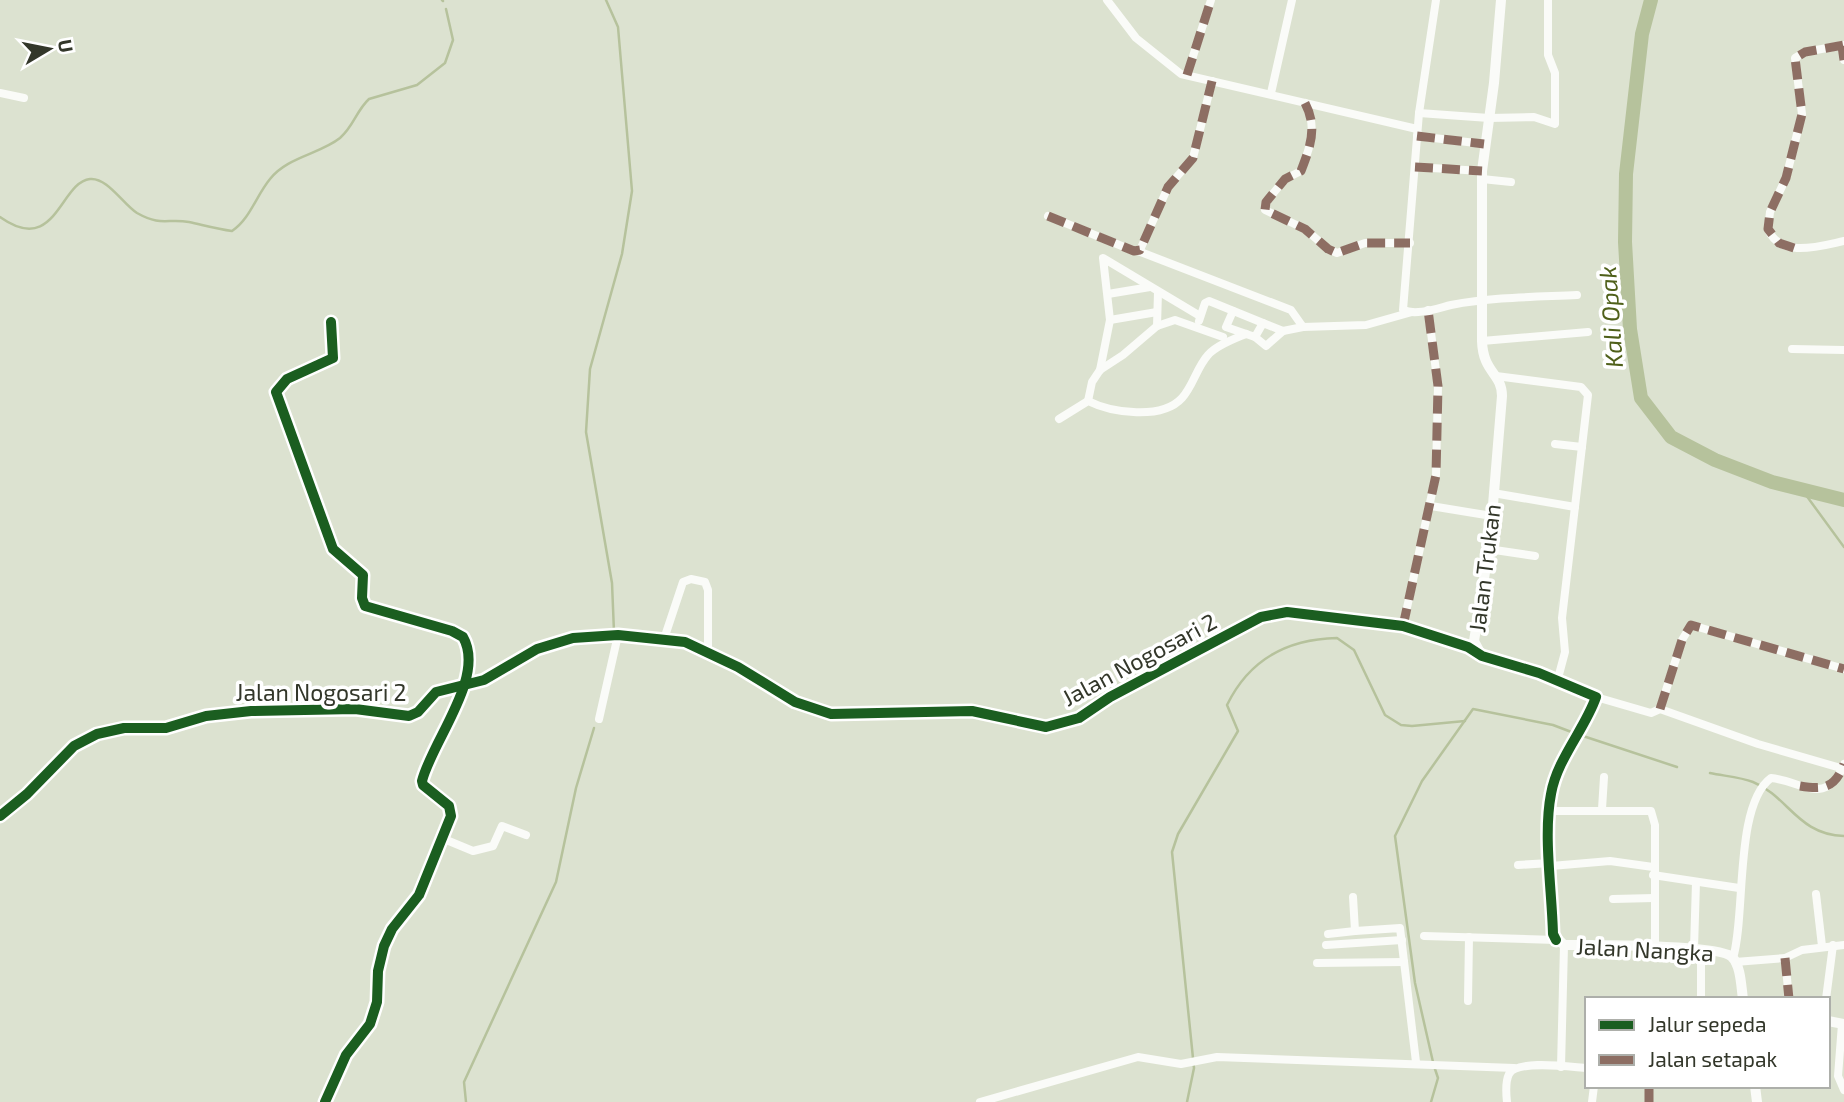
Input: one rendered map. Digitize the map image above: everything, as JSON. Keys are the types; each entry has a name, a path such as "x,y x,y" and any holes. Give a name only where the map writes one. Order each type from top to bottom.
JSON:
{"street":[{"path":"1107,0 1136,38 1187,75 1271,93 1417,133 1484,144"},
{"path":"1187,75 1211,0"},
{"path":"1271,93 1293,0"},
{"path":"1437,0 1419,113 1410,243 1402,305 1407,312 1483,299 1577,295"},
{"path":"1501,0 1482,175 1483,360 1496,376 1532,379 1586,390 1588,396 1562,618 1565,652 1557,682"},
{"path":"1419,113 1489,118 1534,117 1549,123 1557,122 1555,73 1548,55 1548,0"},
{"path":"1844,60 1843,46 1805,52 1795,58 1802,114 1786,178 1770,212 1768,229 1775,240 1788,248 1844,241"},
{"path":"1138,251 1168,187 1193,158 1212,82"},
{"path":"0,93 24,98"},
{"path":"1305,103 1313,126 1312,141 1301,171 1285,179 1266,202 1265,210 1305,229 1328,249 1337,253 1364,243 1410,243"},
{"path":"1415,167 1482,175 1511,182"},
{"path":"1048,216 1291,310 1303,327"},
{"path":"1100,370 1110,320 1102,258 1200,316"},
{"path":"1108,294 1147,287"},
{"path":"1147,287 1157,313 1157,326"},
{"path":"1197,327 1205,303 1209,301 1283,331"},
{"path":"1403,626 1436,475 1438,386 1428,310"},
{"path":"1219,348 1233,311"},
{"path":"1226,327 1251,336 1266,346 1283,331 1303,327 1366,325 1398,318 1414,311"},
{"path":"1110,320 1157,313"},
{"path":"1059,419 1088,401 1092,382 1100,370 1157,326 1175,320 1223,337"},
{"path":"325,1102 346,1055 374,1014 380,959 388,936 419,895 444,839 451,809 423,785 422,781 429,759 464,687 468,656 463,637 404,615 365,606 362,598 363,575 339,557 316,509 276,392 287,379 333,358 331,322"},
{"path":"1088,401 1118,412 1136,412 1173,405 1183,397 1208,354 1251,336 1263,323"},
{"path":"1482,341 1588,332"},
{"path":"1792,349 1844,350"},
{"name":"Jalan Trukan","path":"1496,376 1503,397 1488,549 1473,632 1482,656 1539,673 1596,697"},
{"path":"1555,444 1582,447"},
{"path":"1493,493 1575,507"},
{"path":"1431,506 1492,516"},
{"path":"1488,549 1535,556"},
{"path":"664,639 683,582 691,579 705,582 708,590 708,651"},
{"name":"Jalan Nogosari 2","path":"0,816 27,794 74,746 111,730 166,728 206,716 251,711 355,709 409,716 418,712 436,692 464,687 497,674 545,645 573,638 618,635 685,642 708,651 795,702 815,710 853,715 972,711 1046,727 1079,718 1110,697 1272,612 1403,626 1468,647 1482,656"},
{"path":"1660,709 1682,640 1690,625 1844,669"},
{"path":"599,719 618,635"},
{"path":"1561,1067 1560,942 1553,933 1550,794 1569,752 1589,719 1596,697 1651,713 1660,709 1758,744 1843,767 1835,783 1820,789 1774,778 1767,780 1749,821 1739,888 1734,960 1785,958 1802,950 1844,945"},
{"path":"1602,809 1604,777"},
{"path":"1550,811 1651,811 1655,825 1655,947"},
{"path":"444,839 476,850 493,846 502,826 526,835"},
{"path":"1518,865 1609,861 1696,882 1739,888"},
{"path":"1696,882 1701,997"},
{"path":"1816,894 1822,946"},
{"path":"1353,897 1355,931"},
{"path":"1613,899 1654,898"},
{"path":"1328,934 1398,927 1419,1063"},
{"path":"1424,936 1560,942"},
{"path":"1468,1000 1469,937"},
{"path":"1326,945 1402,940"},
{"name":"Jalan Nangka","path":"1560,942 1724,952 1734,960 1743,997"},
{"path":"1826,997 1833,945"},
{"path":"1785,958 1789,997"},
{"path":"1317,963 1404,962"},
{"path":"1843,1024 1838,1076 1844,1090"},
{"path":"980,1102 1146,1056 1181,1064 1217,1057 1445,1063 1514,1068 1531,1065 1585,1068"},
{"path":"1507,1102 1508,1074 1514,1068"}],"waterway":[{"path":"606,0 618,27 632,191 622,254 590,369 586,432 612,583 614,632"},
{"name":"Kali Opak","path":"1651,0 1642,34 1626,174 1625,242 1630,329 1641,398 1671,437 1715,460 1772,482 1844,500"},
{"path":"0,217 19,227 33,228 45,223 80,183 90,179 103,182 132,209 146,217 232,231 244,220 277,172 340,138 369,99 417,85 445,63 453,40 446,9"},
{"path":"1803,491 1844,547"},
{"path":"1187,1102 1194,1068 1172,852 1178,834 1238,731 1227,705 1236,689 1258,664 1271,655 1302,643 1337,638 1354,650 1385,715 1401,725 1412,726 1465,721"},
{"path":"1433,1062 1415,983 1395,836 1422,781 1473,709 1553,725 1574,733"},
{"path":"466,1102 464,1082 556,882 576,788 594,728"},
{"path":"1580,735 1677,767"},
{"path":"1710,773 1753,782 1776,796 1815,829 1844,836"},
{"path":"1431,1102 1438,1078 1435,1069"}],"marked path":[{"path":"1187,75 1211,0"},
{"path":"1794,248 1779,243 1768,229 1770,212 1786,178 1802,114 1795,58 1805,52 1844,45"},
{"path":"1842,46 1844,60"},
{"path":"1048,216 1134,251 1140,250 1168,187 1193,158 1212,81"},
{"path":"1305,103 1312,129 1310,146 1301,171 1285,179 1266,202 1265,210 1305,229 1328,249 1337,253 1365,243 1410,243"},
{"path":"1417,136 1484,144"},
{"path":"1415,167 1482,171"},
{"path":"1403,626 1436,475 1438,386 1428,310"},
{"path":"1660,709 1682,640 1691,625 1844,669"},
{"path":"1800,786 1828,786 1837,778 1844,764"},
{"path":"1785,958 1789,997"},
{"path":"1649,1088 1649,1102"}],"cycle path":[{"path":"325,1102 346,1055 370,1024 377,1002 378,971 384,946 392,929 419,895 451,816 449,806 423,785 422,781 463,690 468,671 468,653 463,637 452,631 365,606 362,598 363,575 333,549 276,392 287,379 333,358 331,322"},
{"path":"0,816 27,794 74,746 97,734 124,728 166,728 206,716 251,711 355,709 409,716 418,712 436,692 484,680 537,649 573,638 618,635 685,642 738,667 795,702 831,714 972,711 1046,727 1079,718 1110,697 1261,617 1287,612 1403,626 1468,647 1482,656 1539,673 1596,697 1565,756 1551,794 1548,845 1553,934 1556,940"}]}
